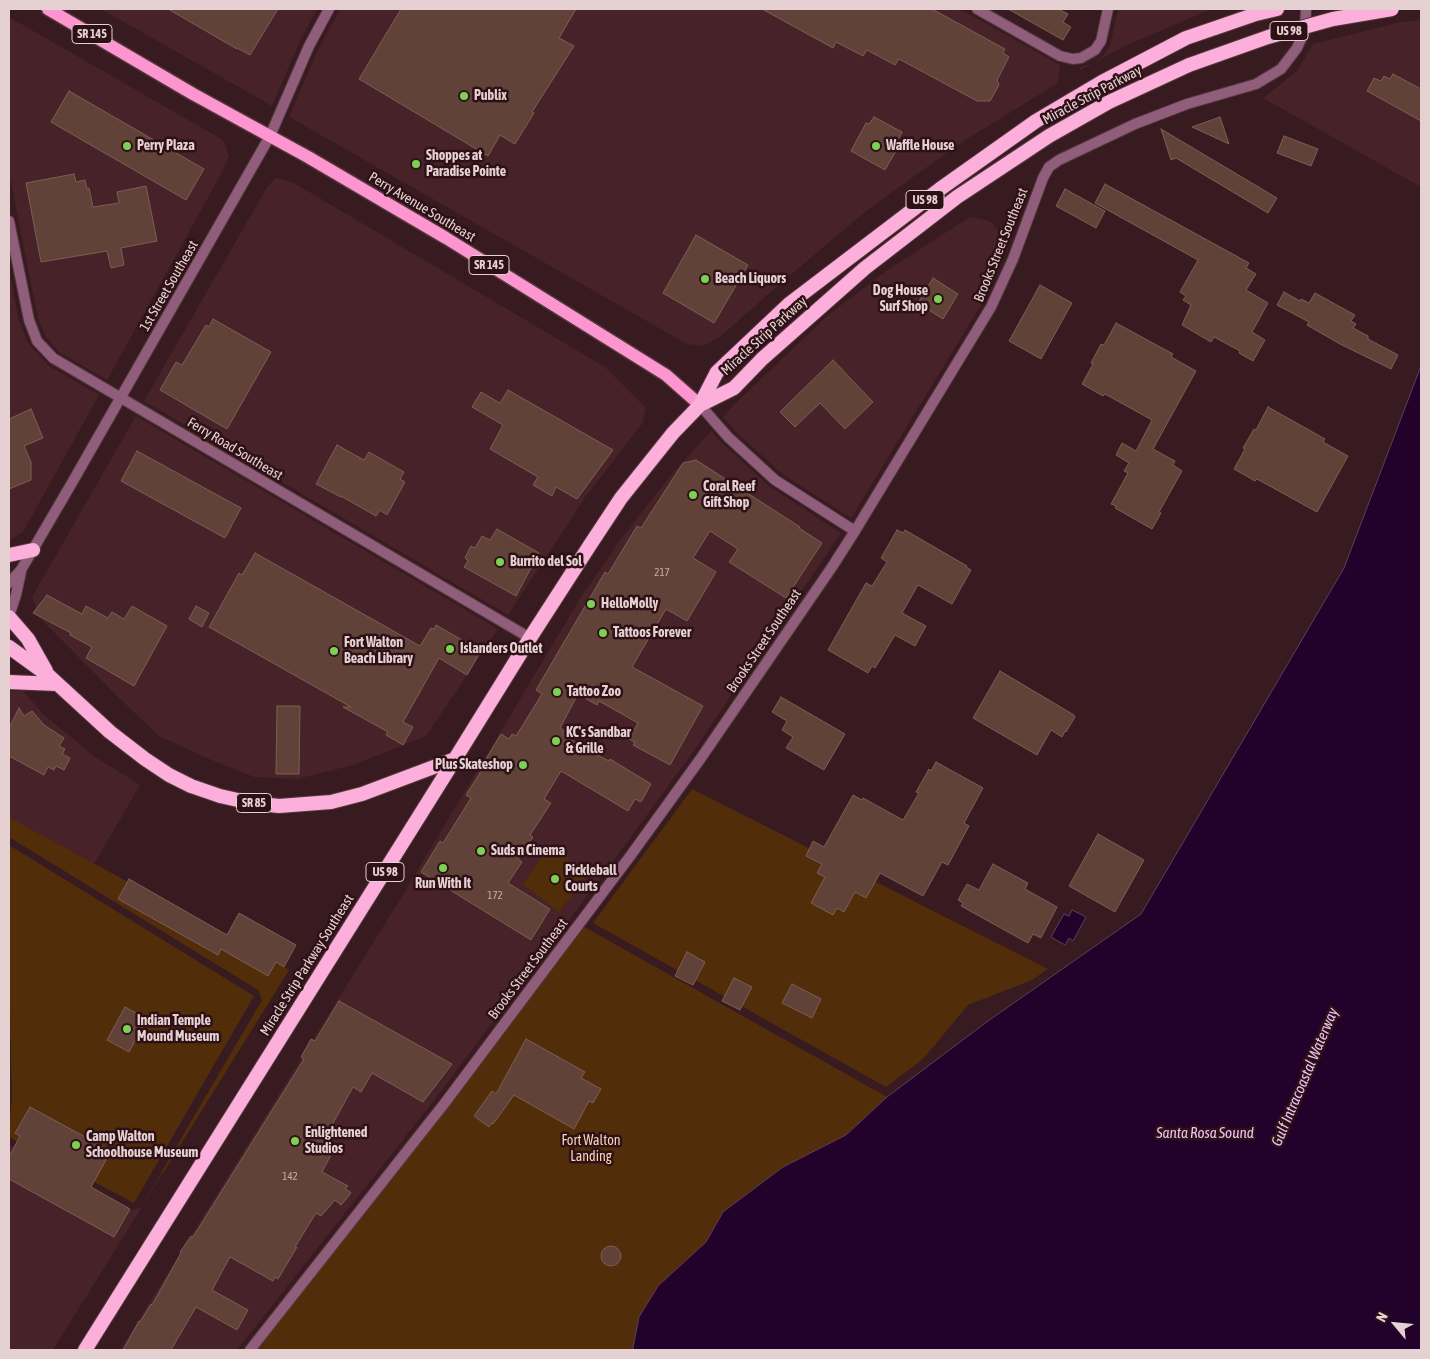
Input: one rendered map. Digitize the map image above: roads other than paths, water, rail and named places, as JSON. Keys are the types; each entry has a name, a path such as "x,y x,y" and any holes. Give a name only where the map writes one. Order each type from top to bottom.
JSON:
{"highway":[{"name":"Miracle Strip Parkway","path":"700,405 716,372 789,304 947,184 1036,121 1102,82 1186,38 1256,14 1277,9"},
{"name":"Miracle Strip Parkway","path":"700,405 734,388 762,359 865,268 964,192 1058,131 1109,102 1189,64 1268,37 1333,20 1392,9"},
{"name":"Miracle Strip Parkway Southeast","path":"85,1350 530,638 621,498 673,433 700,405"},
{"path":"9,555 33,550"},
{"name":"SR 85","path":"9,617 28,639 53,680"},
{"name":"SR 85","path":"9,647 53,680 110,732 145,759 169,775 191,786 220,796 251,803 279,806 331,802 362,794 455,759"},
{"path":"9,682 53,680"}],"main road":[{"name":"Perry Avenue Southeast","path":"48,9 446,238 666,375 700,405"}],"street":[{"name":"1st Street Southeast","path":"22,570 270,136 309,46 329,9"},
{"path":"977,9 1060,56 1073,58 1081,58 1095,50 1101,41 1108,9"},
{"name":"Brooks Street Southeast","path":"250,1350 444,1104 631,855 705,752 855,532 991,307 1013,259 1043,178 1049,167 1059,160 1134,124 1187,104 1256,84 1281,68 1297,48 1305,30 1306,9"},
{"name":"Ferry Road Southeast","path":"9,221 29,320 37,341 53,358 530,638"},
{"name":"Perry Avenue Southeast","path":"700,405 728,437 775,480 855,532"},
{"path":"9,584 22,570"},
{"path":"9,617 22,570"}],"water":[{"name":"Santa Rosa Sound","path":"1421,366 1421,1350 634,1350 639,1317 658,1286 706,1242 723,1212 783,1167 846,1135 887,1097 988,1021 1141,914 1344,568"},
{"path":"1072,910 1086,917 1073,941 1069,938 1065,945 1051,937 1064,914 1069,916"}],"place":[{"name":"Publix","path":"464,96"},
{"name":"Perry Plaza","path":"127,146"},
{"name":"Waffle House","path":"876,146"},
{"name":"Shoppes at Paradise Pointe","path":"416,164"},
{"name":"Beach Liquors","path":"705,279"},
{"name":"Dog House Surf Shop","path":"938,299"},
{"name":"Coral Reef Gift Shop","path":"693,495"},
{"name":"Burrito del Sol","path":"500,562"},
{"name":"HelloMolly","path":"591,604"},
{"name":"Tattoos Forever","path":"603,633"},
{"name":"Islanders Outlet","path":"450,649"},
{"name":"Fort Walton Beach Library","path":"334,651"},
{"name":"Tattoo Zoo","path":"557,692"},
{"name":"KC's Sandbar & Grille","path":"556,741"},
{"name":"Plus Skateshop","path":"523,765"},
{"name":"Suds n Cinema","path":"481,851"},
{"name":"Run With It","path":"443,868"},
{"name":"Pickleball Courts","path":"555,879"},
{"name":"Indian Temple Mound Museum","path":"127,1029"},
{"name":"Enlightened Studios","path":"295,1141"},
{"name":"Camp Walton Schoolhouse Museum","path":"76,1145"}],"water label":[{"name":"Gulf Intracoastal Waterway","path":"1305,1077"}],"park label":[{"name":"Fort Walton Landing","path":"591,1150"}]}
